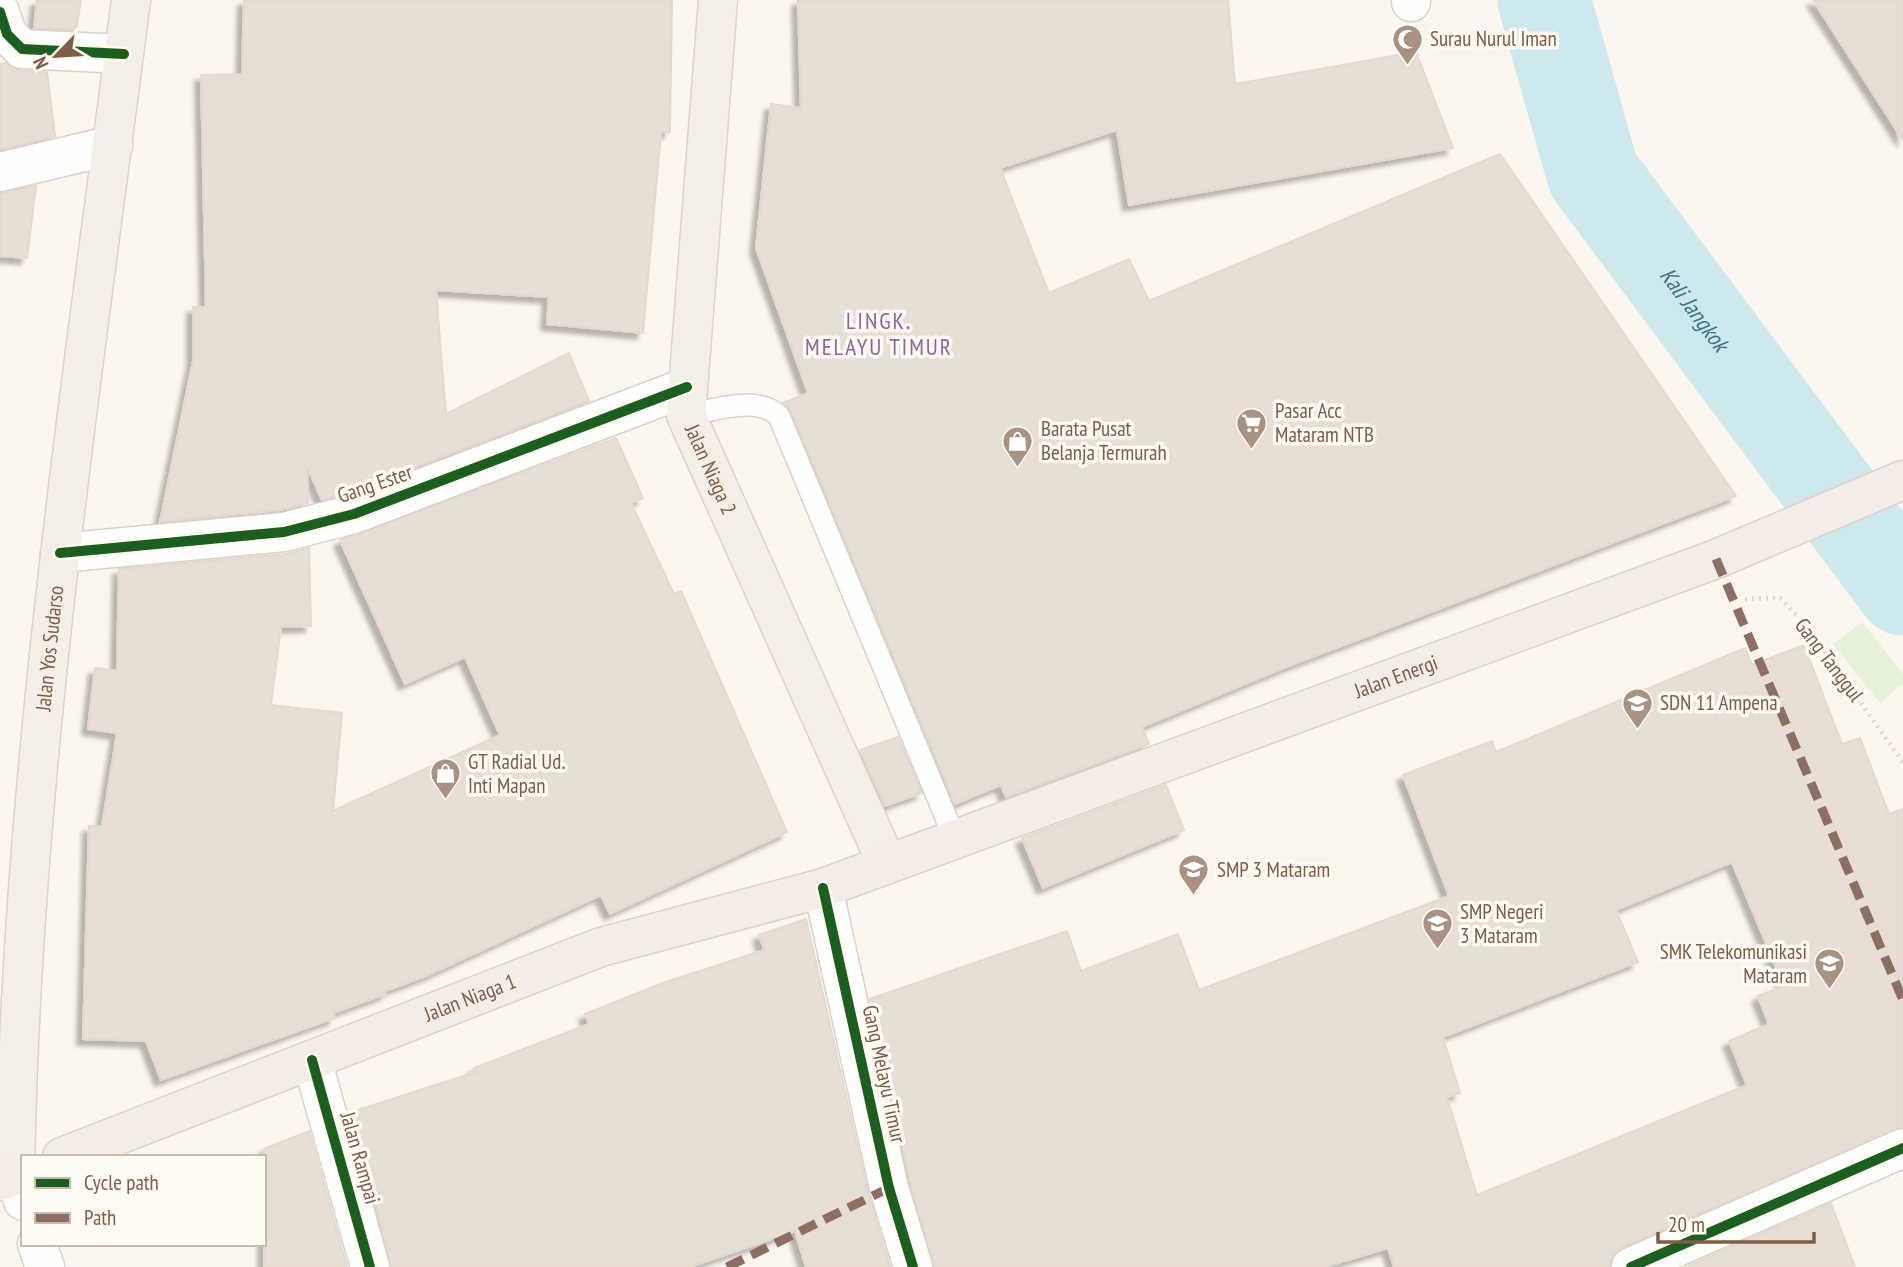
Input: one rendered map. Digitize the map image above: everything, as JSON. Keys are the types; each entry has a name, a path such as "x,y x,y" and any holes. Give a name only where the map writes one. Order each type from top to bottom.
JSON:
{"highway":[{"name":"Jalan Energi","path":"887,864 1703,564 1903,480"},
{"name":"Jalan Niaga 1","path":"67,1155 601,947 823,888 887,864"}],"main road":[{"name":"Jalan Yos Sudarso","path":"15,1182 17,1035 40,735 60,553 131,0"},
{"name":"Jalan Niaga 2","path":"718,0 686,401 887,864"}],"street":[{"path":"0,12 7,34 22,49 124,54"},
{"path":"0,172 113,145"},
{"name":"Gang Ester","path":"60,553 284,532 354,514 686,401"},
{"name":"Gang Melayu Timur","path":"823,888 889,1188 913,1267"},
{"name":"Jalan Rampai","path":"312,1060 370,1267"},
{"path":"1632,1267 1903,1148"},
{"path":"38,1246 45,1267"}],"lane":[{"path":"686,401 756,404 771,408 779,416 956,839"}],"green space":[{"path":"1862,622 1903,674 1903,684 1880,703 1833,644"}],"building":[{"path":"37,0 81,0 76,30 34,28"},
{"path":"244,0 672,0 670,132 661,132 643,333 547,324 549,297 436,290 446,414 569,353 589,401 347,493 322,500 307,467 308,503 280,510 160,522 193,361 193,307 206,307 201,75 242,74"},
{"name":"Pasar Acc Mataram NTB","path":"798,0 1228,0 1235,84 1416,52 1453,148 1129,205 1117,130 1000,168 1049,293 1129,259 1149,301 1500,154 1736,496 1286,667 1142,727 1149,744 1006,797 1001,785 955,804 791,411 783,403 808,393 756,248 771,104 801,108"},
{"path":"1813,0 1903,0 1903,140"},
{"path":"6,63 21,71 47,72 55,136 0,150 0,64"},
{"path":"36,186 27,258 0,256 0,193"},
{"path":"616,438 643,498 631,503 674,594 681,591 787,832 610,914 601,895 426,976 385,991 386,994 333,1013 335,1018 161,1080 146,1041 83,1039 89,826 102,826 117,733 88,729 95,668 117,671 119,569 286,554 309,548 311,626 281,627 271,705 342,713 333,811 500,735 465,657 405,684 340,540"},
{"path":"1804,645 1842,744 1860,738 1889,814 1903,809 1903,1127 1622,1247 1613,1255 1610,1267 1394,1267 1388,1248 1325,1267 934,1267 910,1182 870,999 1067,931 1081,971 1178,934 1199,990 1449,896 1403,775 1492,741 1496,752 1745,648 1752,665","holes":["1732,862 1784,986 1758,996 1769,1024 1729,1041 1747,1085 1477,1195 1447,1097 1460,1093 1443,1037 1638,962 1616,910"]},
{"path":"898,737 922,793 885,806 860,750"},
{"path":"1166,785 1184,830 1043,888 1022,838"},
{"path":"806,919 868,1193 890,1267 806,1267 795,1231 690,1267 391,1267 352,1112 476,1072 474,1068 589,1024 585,1014 663,983 764,950 759,935"},
{"path":"309,1131 347,1267 264,1267 264,1149"},
{"path":"1831,1203 1855,1267 1686,1267"}],"waterway":[{"name":"Kali Jangkok","path":"1544,0 1593,174 1903,589"}],"marked path":[{"path":"1716,559 1903,1000"},
{"path":"727,1267 889,1188"}],"cycle path":[{"path":"0,12 7,34 22,49 124,54"},
{"path":"60,553 284,532 354,514 687,387"},
{"path":"823,888 889,1188 913,1267"},
{"path":"312,1060 370,1267"},
{"path":"1631,1267 1903,1148"}],"place":[{"name":"Surau Nurul Iman","path":"1407,66"},
{"name":"Pasar Acc Mataram NTB","path":"1252,450"},
{"name":"Barata Pusat Belanja Termurah","path":"1018,468"},
{"name":"SDN 11 Ampena","path":"1637,730"},
{"name":"GT Radial Ud. Inti Mapan","path":"445,801"},
{"name":"SMP 3 Mataram","path":"1194,897"},
{"name":"SMP Negeri 3 Mataram","path":"1437,951"},
{"name":"SMK Telekomunikasi Mataram","path":"1830,991"}],"district":[{"name":"LINGK. MELAYU TIMUR","path":"879,334"}]}
